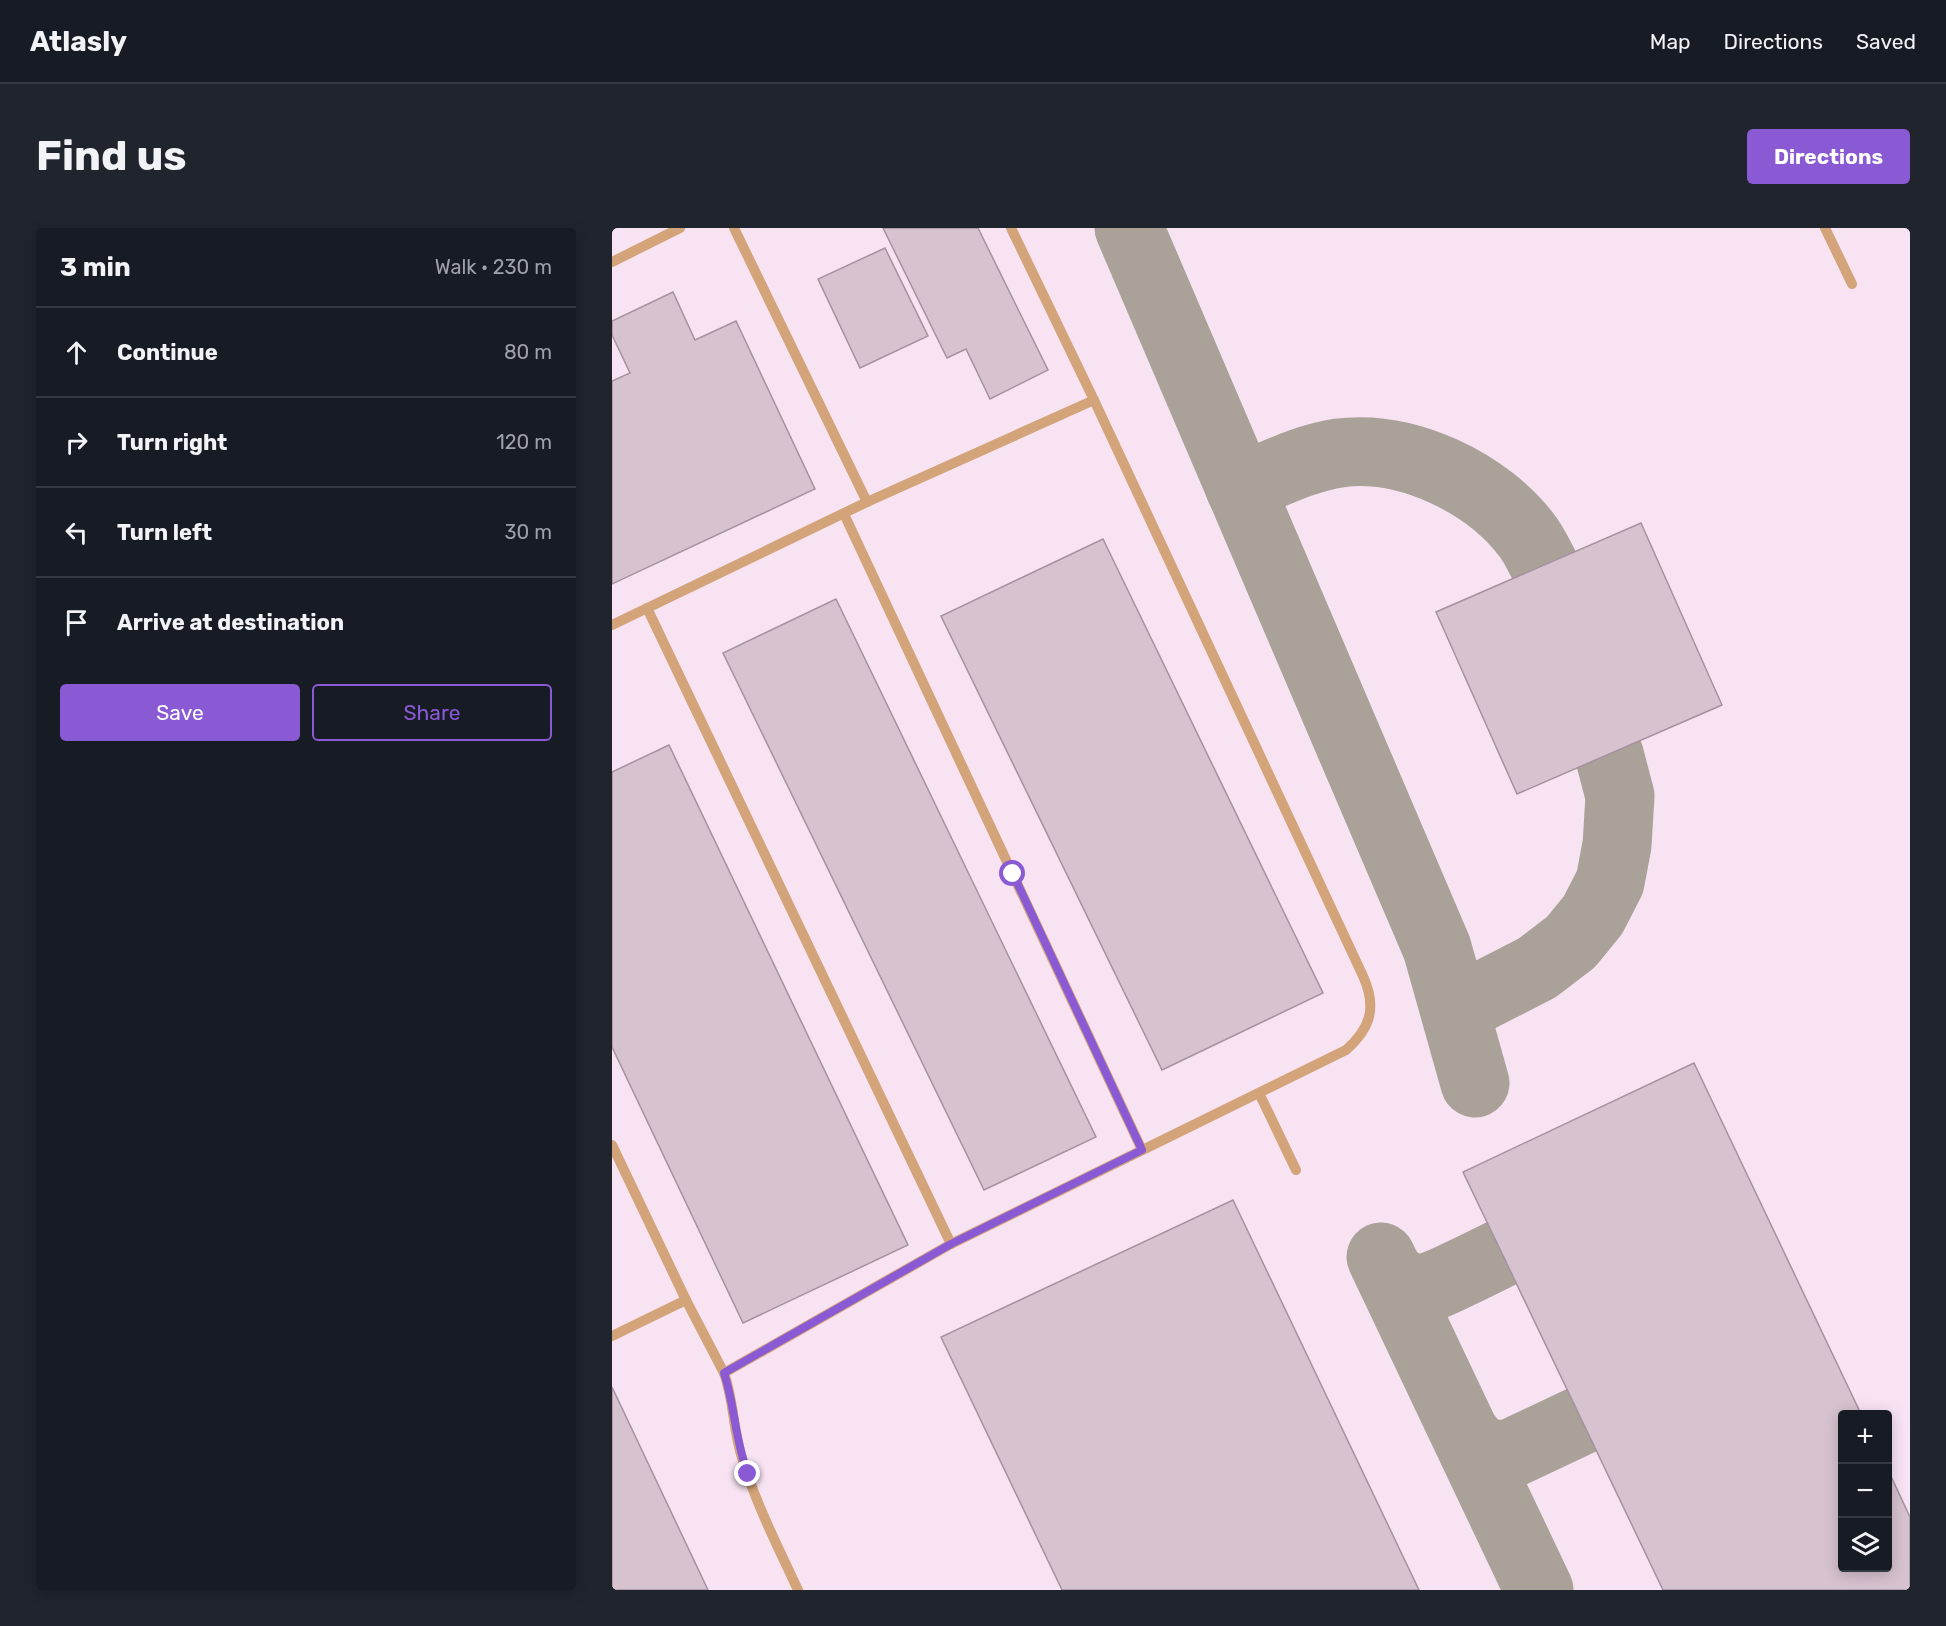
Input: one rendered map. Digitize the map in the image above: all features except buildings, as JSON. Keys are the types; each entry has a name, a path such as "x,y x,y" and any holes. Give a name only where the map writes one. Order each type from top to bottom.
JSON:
{"lane":[{"path":"612,262 680,228"},
{"path":"734,228 867,502"},
{"path":"724,1373 951,1244 1346,1050 1359,1039 1366,1028 1369,1017 1371,1004 1368,988 1094,400 1011,228"},
{"path":"1825,228 1852,284"},
{"path":"612,625 867,502 1094,400"},
{"path":"844,514 1142,1150"},
{"path":"647,608 951,1244"},
{"path":"1258,1093 1296,1170"},
{"path":"612,1145 686,1300 724,1373 732,1396 742,1459 759,1505 798,1590"},
{"path":"612,1336 686,1300"}],"shaded area":[{"path":"612,228 1910,228 1910,1590 612,1590"}],"taxiway":[{"path":"1129,228 1437,948 1475,1083"},
{"path":"1240,488 1301,463 1339,453 1365,452 1418,461 1469,484 1491,500 1528,537 1544,565"},
{"path":"1455,1010 1537,968 1571,942 1593,915 1610,882 1617,845 1620,796 1609,754"},
{"path":"1388,1271 1405,1285 1422,1288 1440,1283 1502,1253"},
{"path":"1381,1257 1539,1590"},
{"path":"1467,1436 1476,1446 1487,1452 1505,1454 1512,1453 1582,1420"}],"route":[{"path":"748,1474 737,1441 732,1396 724,1373 951,1244 1142,1150 1013,874"}]}
